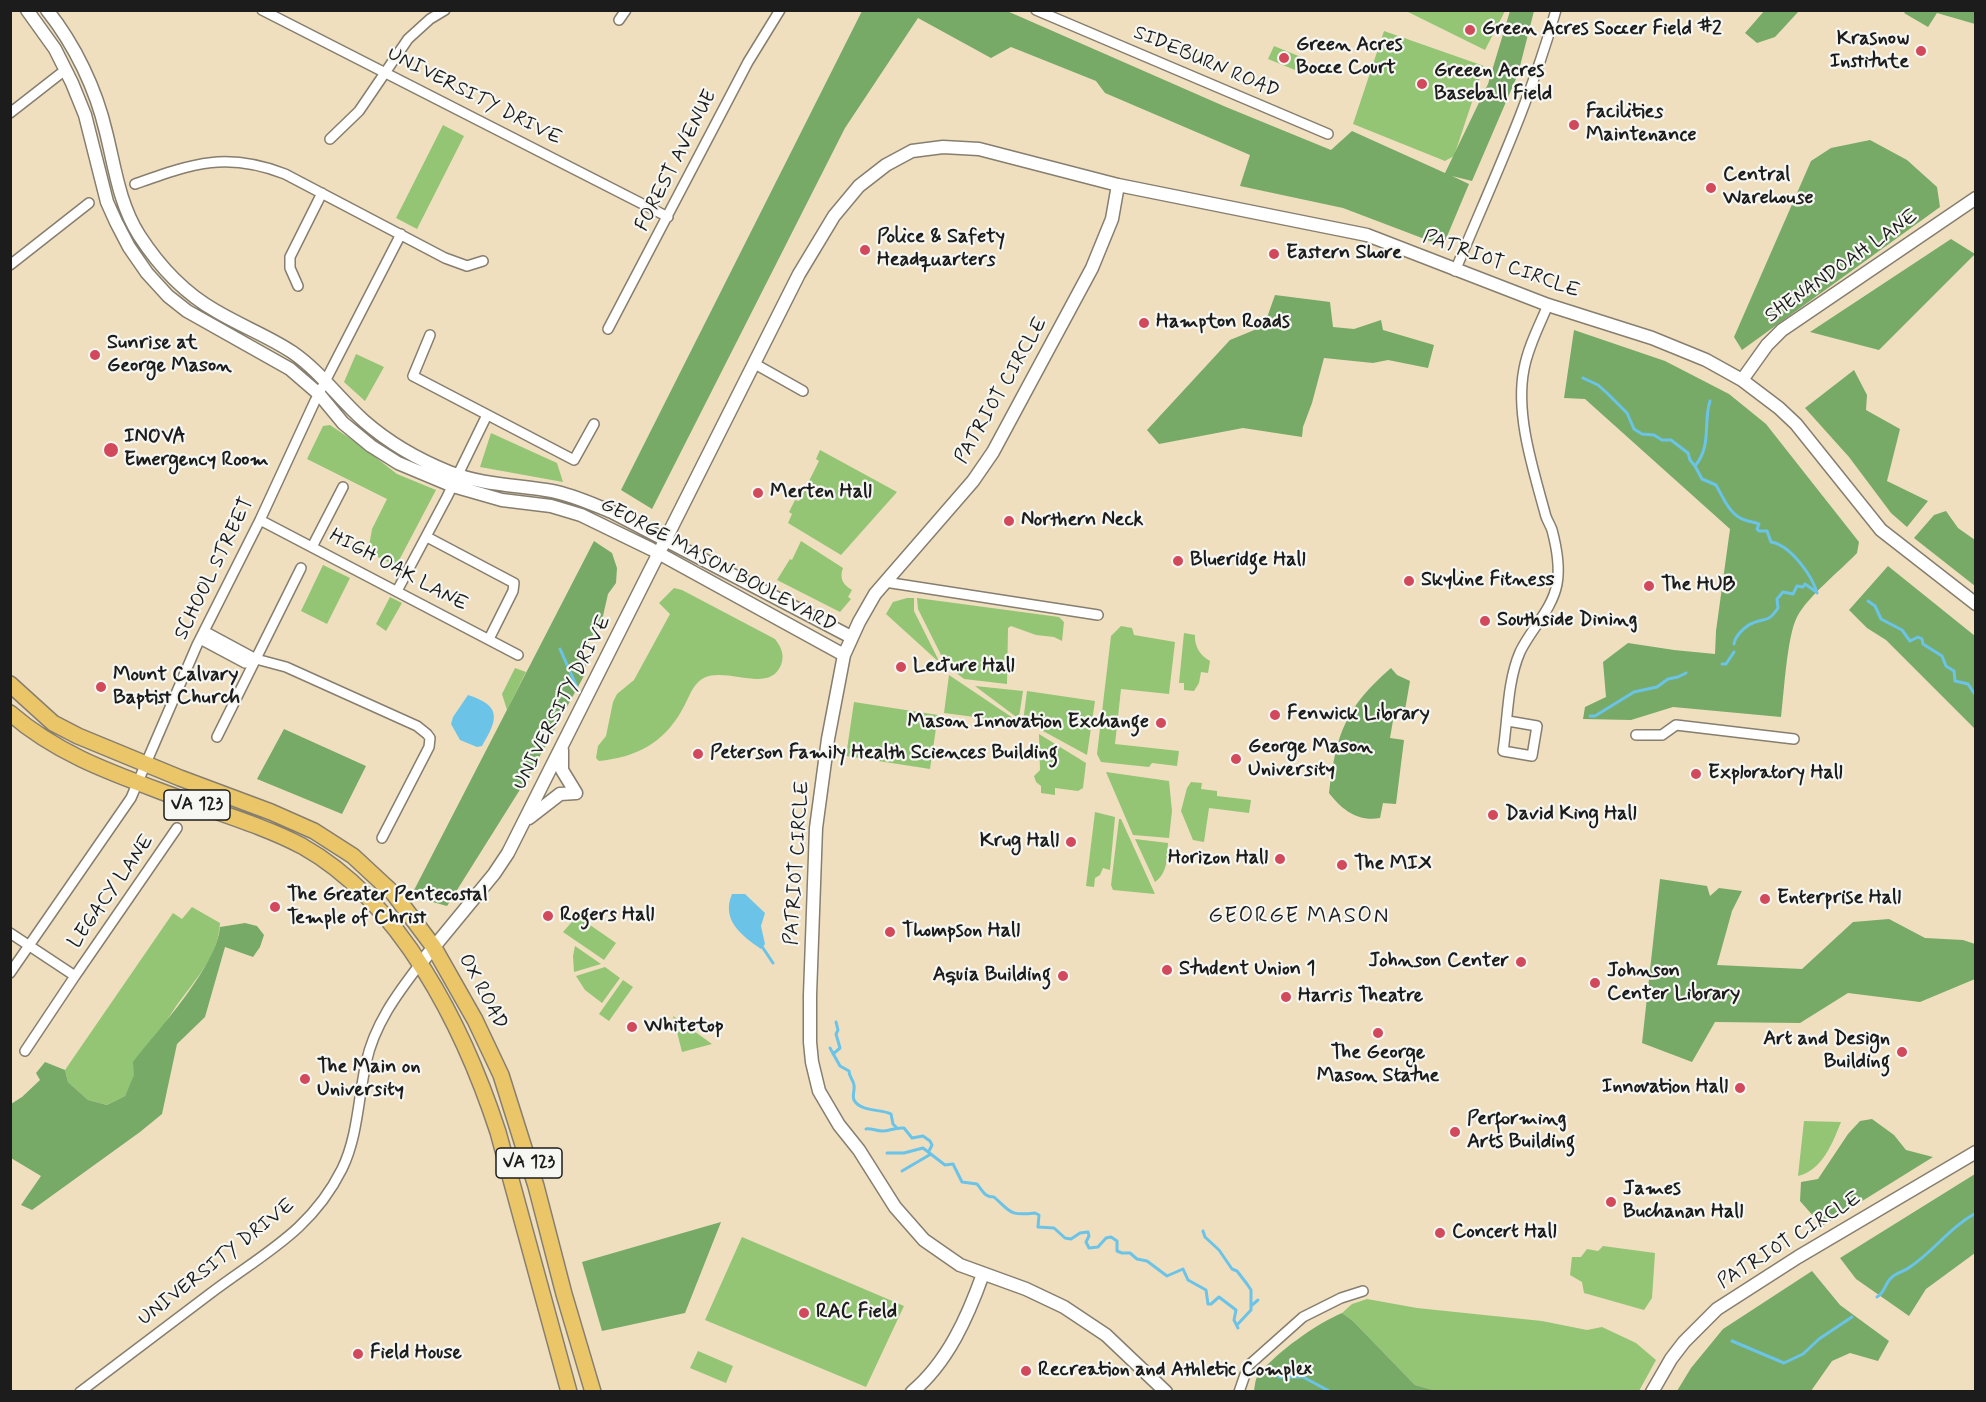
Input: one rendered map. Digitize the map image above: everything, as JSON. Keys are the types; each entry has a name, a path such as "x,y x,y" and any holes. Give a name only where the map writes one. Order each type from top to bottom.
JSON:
{"main road":[{"name":"VA 123","path":"10,684 53,723 145,765"},
{"name":"VA 123","path":"10,713 42,738 83,761 139,783"},
{"name":"OX ROAD","path":"145,765 271,812 314,831 353,856 380,880 418,923 475,1020 501,1075 536,1186 564,1294 594,1392"},
{"name":"OX ROAD","path":"139,783 285,838 320,857 374,904 420,964 441,998 485,1091 569,1392"}],"street":[{"name":"GEORGE MASON BOULEVARD","path":"27,10 55,50 72,83 85,115 107,202 129,247 147,273 168,296 214,328 270,357 299,376 319,394 343,423 371,446 398,463 455,481 502,500 551,506 581,515 659,554 844,655"},
{"name":"GEORGE MASON BOULEVARD","path":"47,10 87,77 106,130 118,188 127,212 165,270 198,300 292,352 326,381 364,421 387,439 455,481 485,482 553,492 580,499 612,512 851,638"},
{"name":"UNIVERSITY DRIVE","path":"262,10 668,217"},
{"path":"330,139 359,111 416,31 445,10"},
{"path":"619,20 626,10"},
{"name":"FOREST AVENUE","path":"608,329 748,62 780,10"},
{"name":"SIDEBURN ROAD","path":"1036,10 1328,134"},
{"path":"1455,271 1529,92 1556,10"},
{"path":"10,113 60,74"},
{"name":"UNIVERSITY DRIVE","path":"80,1392 286,1240 314,1213 335,1183 350,1150 357,1123 366,1062 377,1028 393,1000 433,946 494,874 508,853 800,274 834,216 859,186 886,165 912,151 943,147 979,149 1118,185"},
{"path":"135,184 192,165 232,161 268,168 322,193 445,258 467,266 483,261"},
{"name":"PATRIOT CIRCLE","path":"1166,1392 1106,1335 1064,1307 1026,1289 950,1260 931,1246 895,1207 859,1150 839,1125 819,1091 812,1062 810,995 816,828 830,730 844,655 872,600 885,582 967,488 993,452 1092,268 1112,219 1118,185 1350,231 1388,243 1455,271 1548,305 1652,338 1706,360 1742,380 1779,408 1796,424 1881,530 1976,604"},
{"path":"298,286 291,268 291,257 322,193"},
{"name":"SHENANDOAH LANE","path":"1742,380 1767,345 1782,330 1976,198"},
{"path":"10,265 89,203"},
{"name":"SCHOOL STREET","path":"10,973 129,802 202,635 260,520 319,394 401,234"},
{"path":"1508,722 1537,726 1532,756 1503,751 1515,666 1521,650 1545,613 1557,585 1557,561 1552,529 1546,516 1522,416 1522,383 1526,360 1548,305"},
{"path":"430,335 413,376 574,460 594,424"},
{"path":"755,364 803,391"},
{"path":"397,591 427,537 487,415"},
{"path":"312,547 343,487"},
{"name":"HIGH OAK LANE","path":"260,520 518,655"},
{"path":"427,537 514,583 513,591 489,639"},
{"path":"217,737 302,568"},
{"path":"885,582 1098,615"},
{"path":"202,635 245,663 256,659 286,667 417,726 427,734 430,738 429,747 382,838"},
{"path":"1636,735 1662,735 1676,725 1794,739"},
{"path":"523,824 560,794 576,793 562,770 562,746"},
{"name":"LEGACY LANE","path":"25,1051 177,828"},
{"name":"LEGACY LANE","path":"10,933 30,944 75,976"},
{"name":"PATRIOT CIRCLE","path":"1652,1392 1684,1342 1717,1309 1798,1257 1976,1152"},
{"path":"912,1392 935,1369 955,1338 983,1274"},
{"path":"1239,1391 1248,1366 1303,1317 1339,1299 1363,1291"}],"green space":[{"path":"1765,10 1799,11 1775,37 1757,43 1745,33"},
{"path":"862,11 1007,11 1226,107 1331,150 1352,131 1445,173 1488,84 1510,11 1534,11 1518,74 1472,181 1452,176 1469,184 1443,246 1343,208 1240,186 1250,155 1105,93 1096,81 1011,47 991,58 918,18 845,128 652,509 621,490"},
{"name":"Green Acres Soccer Field #2","path":"1406,11 1505,11 1485,50"},
{"path":"1906,11 1975,11 1975,24 1937,13 1928,27 1904,13"},
{"name":"Greeen Acres Baseball Field","path":"1384,31 1484,66 1454,156 1445,161 1353,124"},
{"name":"Green Acres Bocce Court","path":"1274,46 1301,57 1295,70 1268,59"},
{"path":"443,125 464,136 417,229 396,218"},
{"path":"1870,140 1907,160 1937,187 1940,207 1742,350 1734,337 1811,161 1831,148"},
{"path":"1951,239 1975,254 1879,350 1810,332"},
{"path":"1275,295 1330,302 1333,327 1354,329 1381,320 1383,330 1434,345 1428,368 1388,360 1373,363 1324,358 1302,437 1243,428 1159,444 1147,430 1230,340 1264,326"},
{"path":"1574,330 1665,361 1729,394 1766,424 1859,542 1857,553 1816,592 1797,617 1788,651 1781,717 1673,707 1631,720 1583,719 1585,707 1606,697 1603,662 1628,643 1715,654 1730,529 1585,399 1564,398"},
{"path":"356,354 384,367 365,401 344,382"},
{"path":"1854,370 1867,395 1866,410 1900,429 1887,481 1928,501 1907,527 1891,513 1849,457 1805,408"},
{"path":"330,425 397,474 436,490 396,566 368,552 372,529 387,499 307,459 323,426"},
{"path":"491,433 557,463 563,482 480,467"},
{"path":"820,450 897,492 841,555 788,523 792,514 789,512 795,500 799,501 819,461 816,459"},
{"path":"1946,511 1958,528 1975,540 1975,586 1914,538 1934,515"},
{"path":"594,541 612,553 617,568 616,583 608,594 603,616 582,655 587,659 585,674 531,772 447,906 411,896"},
{"path":"801,541 843,568 841,575 843,581 852,590 848,597 851,599 840,612 777,580 790,559 792,560"},
{"path":"323,565 350,578 327,624 301,611"},
{"path":"1888,566 1975,636 1975,729 1886,640 1867,628 1849,610"},
{"path":"674,588 682,590 775,639 782,651 781,665 775,674 767,678 722,675 702,679 693,689 674,722 657,740 637,752 599,761 596,758 598,746 606,736 613,702 617,694 634,680 670,614 659,603"},
{"path":"390,597 402,603 386,631 376,624"},
{"path":"914,598 914,611 940,663 886,614 893,602"},
{"path":"917,598 1059,617 1064,622 1062,641 1011,626 1008,628 1007,684 964,679 946,665 918,609"},
{"path":"1121,626 1132,628 1134,635 1175,642 1169,694 1121,689 1115,744 1179,751 1177,766 1152,763 1149,767 1101,762 1097,754 1111,636"},
{"path":"1184,633 1195,635 1198,650 1210,661 1208,673 1201,672 1199,683 1194,691 1184,690 1184,683 1179,683"},
{"path":"515,668 526,672 507,710 502,694"},
{"path":"1391,668 1397,675 1410,681 1405,710 1395,709 1390,738 1404,740 1396,804 1383,803 1380,818 1365,818 1339,805 1329,793 1335,754 1345,723 1353,710 1375,682"},
{"path":"949,675 1013,718 1013,722 944,713"},
{"path":"975,686 1023,691 1019,717 1015,716"},
{"path":"1027,691 1095,701 1087,755 1023,722"},
{"path":"854,702 938,715 930,769 846,756"},
{"path":"284,729 366,766 342,814 257,779"},
{"path":"1039,734 1086,763 1083,788 1078,791 1055,788 1055,795 1041,793 1041,786 1036,782 1034,776 1040,770"},
{"path":"1106,772 1169,781 1172,811 1169,838 1133,835"},
{"path":"1191,782 1202,783 1201,789 1217,791 1217,796 1251,800 1249,813 1209,808 1204,842 1193,840 1181,811 1187,788"},
{"path":"1095,812 1115,817 1110,870 1103,868 1100,875 1095,878 1094,887 1086,886"},
{"path":"1119,819 1121,819 1155,894 1113,890 1111,885"},
{"path":"1135,839 1168,843 1165,869 1155,882"},
{"path":"1660,879 1707,886 1710,896 1719,888 1742,891 1732,911 1717,965 1802,969 1853,922 1889,919 1925,938 1963,940 1975,944 1975,979 1920,1002 1848,993 1800,1023 1715,1022 1692,1062 1642,1043"},
{"path":"192,907 220,923 209,960 160,1032 125,1096 107,1105 88,1100 68,1082 65,1070 173,913 182,919"},
{"path":"577,916 616,943 604,960 563,932"},
{"path":"245,923 257,926 264,935 260,947 253,957 225,947 205,1017 177,1044 162,1114 32,1210 21,1205 41,1176 11,1158 11,1104 40,1080 36,1073 45,1062 65,1070 68,1082 88,1100 107,1105 125,1096 134,1075 133,1062 171,1016 198,978 209,960 220,927"},
{"path":"575,946 601,964 574,972"},
{"path":"605,967 620,978 602,1003 585,990 576,976"},
{"path":"623,980 633,987 609,1021 599,1014"},
{"path":"673,1016 712,1044 682,1052"},
{"path":"1872,1119 1894,1135 1906,1150 1933,1157 1822,1226 1800,1201 1801,1182 1818,1179 1848,1134 1860,1121"},
{"path":"1804,1121 1841,1122 1830,1147 1820,1162 1814,1168 1798,1176"},
{"path":"1975,1174 1975,1253 1926,1289 1909,1316 1856,1279 1840,1258"},
{"path":"721,1222 685,1313 602,1331 582,1262"},
{"name":"RAC Field","path":"742,1237 904,1306 866,1387 705,1320"},
{"path":"1603,1246 1655,1253 1652,1298 1644,1310 1584,1293 1582,1282 1570,1275 1572,1257 1581,1257 1587,1249 1598,1251"},
{"path":"1812,1271 1840,1305 1889,1341 1878,1361 1850,1353 1832,1361 1811,1391 1677,1391 1691,1368 1723,1329"},
{"path":"1367,1299 1417,1308 1542,1321 1587,1330 1602,1327 1636,1343 1656,1360 1639,1391 1437,1391 1415,1385 1353,1321 1342,1313 1352,1304"},
{"path":"1342,1313 1353,1321 1415,1385 1437,1391 1254,1391 1258,1376 1286,1348 1309,1331"},
{"path":"698,1351 733,1366 726,1383 690,1368"}],"water":[{"path":"468,695 487,704 494,714 494,721 482,746 477,747 460,740 451,724 453,717"},
{"path":"732,894 745,894 765,913 761,926 765,944 761,949 740,932 731,919 729,903"}],"waterway":[{"path":"1583,378 1598,385 1607,393 1627,413 1634,429 1662,440 1671,440 1688,453 1702,479 1716,485 1735,515 1759,524 1757,529 1767,531 1771,542 1778,544 1793,555 1810,578 1817,593"},
{"path":"1695,466 1704,450 1710,401"},
{"path":"1734,644 1738,635 1747,626 1771,616 1778,608 1777,599 1783,592 1793,594 1797,586 1803,587 1805,584 1815,591"},
{"path":"1868,601 1875,606 1881,619 1902,630 1910,641 1918,637 1922,639 1923,644 1942,656 1946,666 1954,671 1955,681 1968,684 1976,696"},
{"path":"560,649 577,687"},
{"path":"1722,664 1726,664 1734,652"},
{"path":"1590,716 1595,716 1634,692 1657,687 1668,679 1686,673"},
{"path":"761,945 773,963"},
{"path":"833,1054 840,1048 836,1034 838,1030 836,1022"},
{"path":"830,1048 840,1066 849,1071 854,1085 853,1098 857,1104 891,1114 896,1127"},
{"path":"866,1129 882,1131 904,1128 912,1138 923,1136 930,1141 932,1145 929,1151"},
{"path":"887,1153 904,1153 923,1148 945,1165 953,1164 962,1182 977,1184 986,1195 994,1197 1011,1212 1039,1215 1038,1227 1054,1228 1065,1238 1071,1239 1080,1233 1088,1232 1086,1242 1089,1248 1098,1247 1106,1238 1111,1237 1117,1241 1117,1251 1130,1253 1137,1259 1147,1261 1167,1276 1183,1269 1188,1280 1206,1290 1208,1304 1219,1297 1236,1310 1234,1320 1238,1328"},
{"path":"902,1171 931,1154"},
{"path":"1877,1297 1892,1277 1919,1261 1958,1225 1976,1213"},
{"path":"1203,1231 1205,1237 1219,1250 1251,1290 1251,1310 1237,1325"},
{"path":"1251,1306 1258,1300"},
{"path":"1732,1341 1784,1363 1803,1354 1819,1339 1852,1317"},
{"path":"1279,1377 1303,1377 1331,1392"}],"place":[{"name":"Green Acres Soccer Field #2","path":"1470,30"},
{"name":"Krasnow Institute","path":"1921,51"},
{"name":"Green Acres Bocce Court","path":"1284,58"},
{"name":"Greeen Acres Baseball Field","path":"1422,84"},
{"name":"Facilities Maintenance","path":"1574,125"},
{"name":"Central Warehouse","path":"1711,188"},
{"name":"Police & Safety Headquarters","path":"865,250"},
{"name":"Eastern Shore","path":"1274,254"},
{"name":"Hampton Roads","path":"1144,323"},
{"name":"Sunrise at George Mason","path":"95,355"},
{"name":"INOVA Emergency Room","path":"111,450"},
{"name":"Merten Hall","path":"758,493"},
{"name":"Northern Neck","path":"1009,521"},
{"name":"Blueridge Hall","path":"1178,561"},
{"name":"Skyline Fitness","path":"1409,581"},
{"name":"The HUB","path":"1649,586"},
{"name":"Southside Dining","path":"1485,621"},
{"name":"Lecture Hall","path":"901,667"},
{"name":"Mount Calvary Baptist Church","path":"101,687"},
{"name":"Fenwick Library","path":"1275,715"},
{"name":"Mason Innovation Exchange","path":"1161,723"},
{"name":"Peterson Family Health Sciences Building","path":"698,754"},
{"name":"George Mason University","path":"1236,759"},
{"name":"Exploratory Hall","path":"1696,774"},
{"name":"David King Hall","path":"1493,815"},
{"name":"Krug Hall","path":"1071,842"},
{"name":"Horizon Hall","path":"1280,859"},
{"name":"The MIX","path":"1342,865"},
{"name":"Enterprise Hall","path":"1765,899"},
{"name":"The Greater Pentecostal Temple of Christ","path":"275,907"},
{"name":"Rogers Hall","path":"548,916"},
{"name":"Thompson Hall","path":"890,932"},
{"name":"Johnson Center","path":"1521,962"},
{"name":"Student Union 1","path":"1167,970"},
{"name":"Aquia Building","path":"1063,976"},
{"name":"Johnson Center Library","path":"1595,983"},
{"name":"Harris Theatre","path":"1286,997"},
{"name":"Whitetop","path":"632,1027"},
{"name":"The George Mason Statue","path":"1378,1033"},
{"name":"Art and Design Building","path":"1902,1052"},
{"name":"The Main on University","path":"305,1079"},
{"name":"Innovation Hall","path":"1740,1088"},
{"name":"Performing Arts Building","path":"1455,1132"},
{"name":"James Buchanan Hall","path":"1611,1202"},
{"name":"Concert Hall","path":"1440,1233"},
{"name":"RAC Field","path":"804,1313"},
{"name":"Field House","path":"358,1354"},
{"name":"Recreation and Athletic Complex","path":"1026,1371"}],"district":[{"name":"GEORGE MASON","path":"1299,917"}]}
